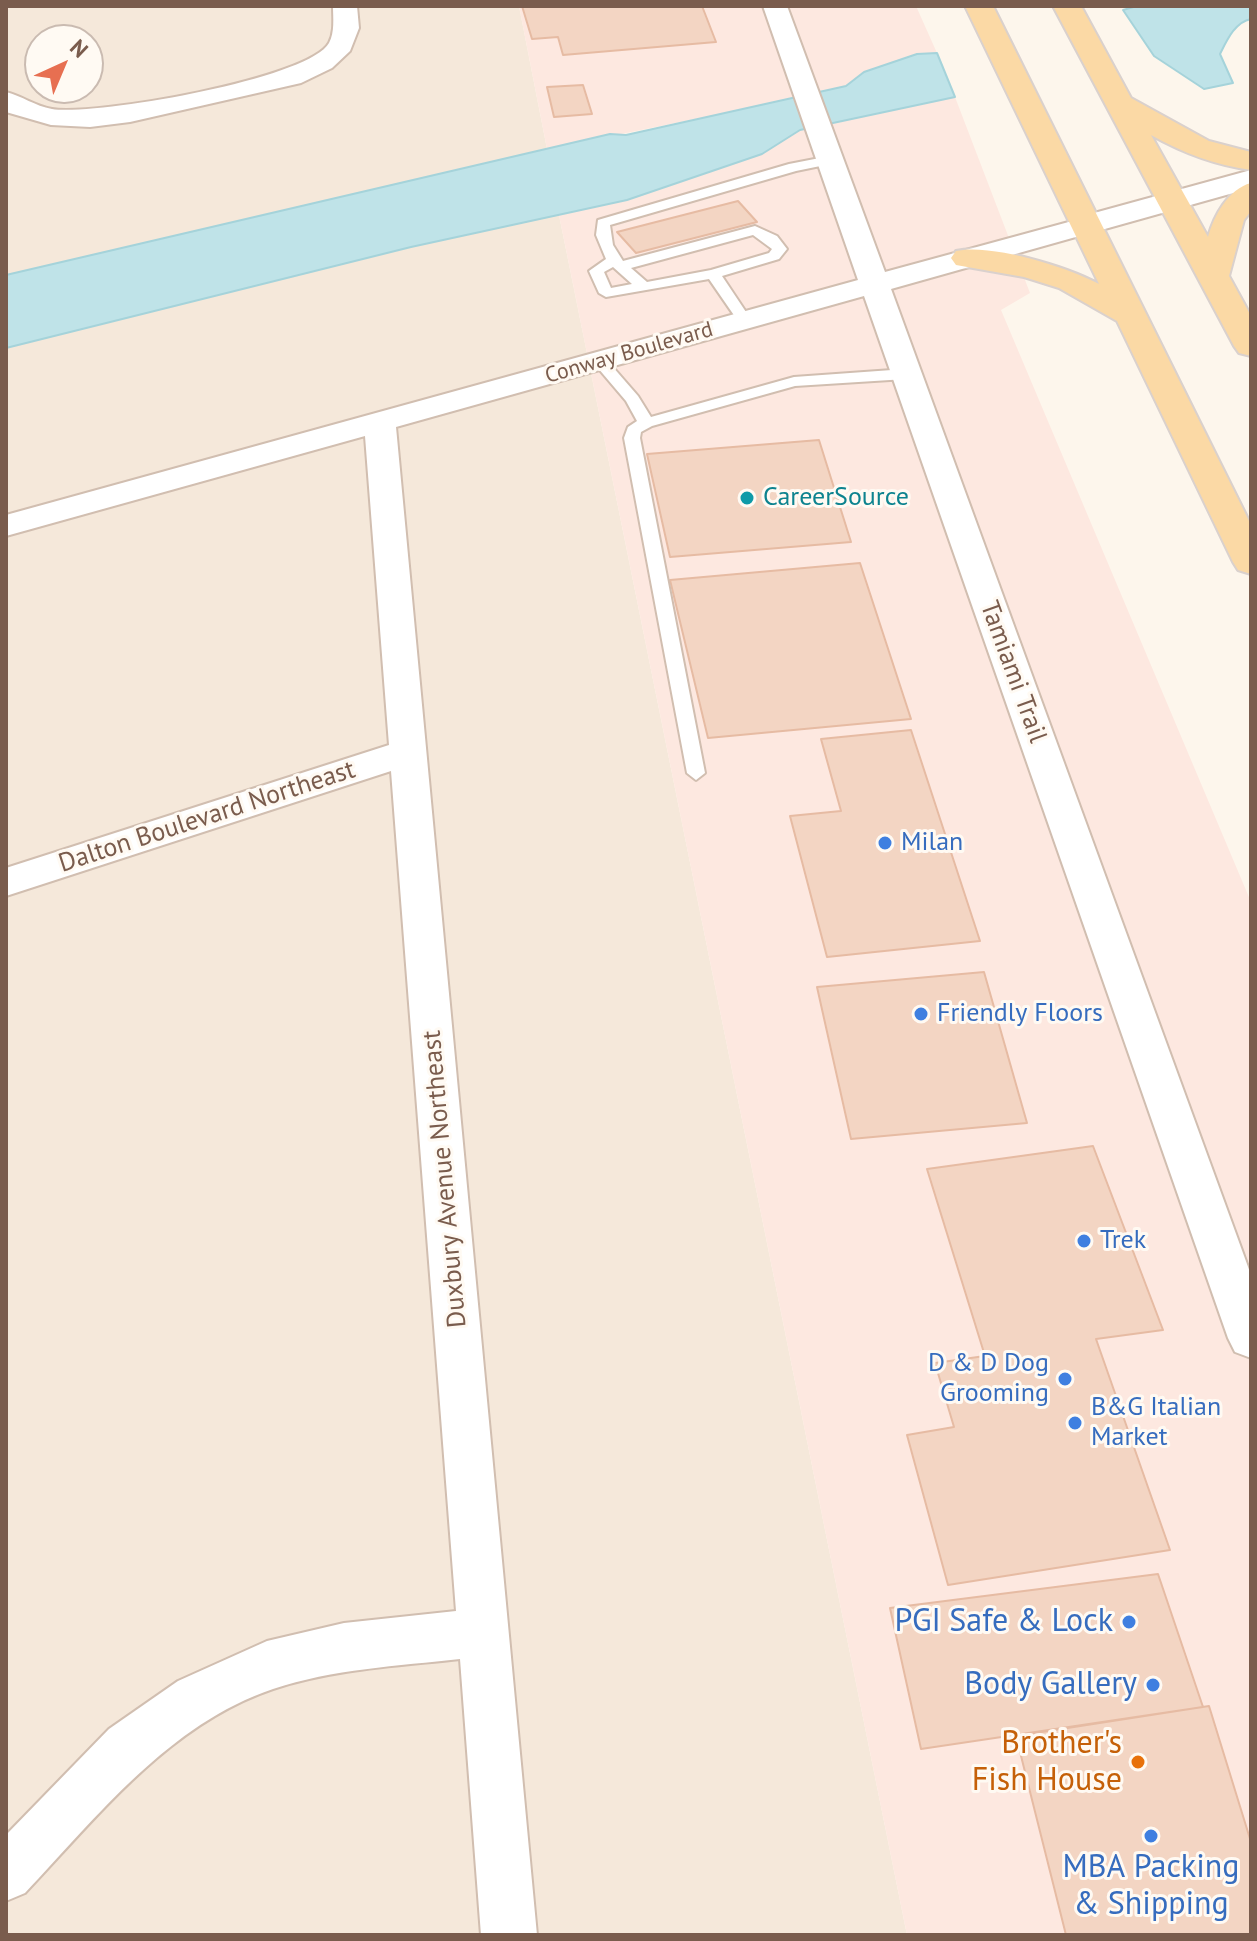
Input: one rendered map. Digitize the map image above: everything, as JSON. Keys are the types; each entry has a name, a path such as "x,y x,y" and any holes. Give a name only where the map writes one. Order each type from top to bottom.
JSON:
{"main road":[{"path":"979,6 1251,562"},
{"path":"1067,6 1251,346"},
{"path":"1119,103 1184,140 1237,160 1251,161"},
{"path":"1213,276 1229,218 1251,192"},
{"path":"967,258 1029,268 1070,281 1131,316"}],"street":[{"path":"6,100 18,108 51,117 90,119 130,114 292,77 323,63 341,46 346,28 345,6"},
{"name":"Tamiami Trail","path":"775,6 1251,1338"},
{"name":"Conway Boulevard","path":"6,526 1251,179"},
{"name":"Duxbury Avenue Northeast","path":"380,423 509,1935"},
{"name":"Dalton Boulevard Northeast","path":"6,882 408,752"},
{"path":"6,1874 127,1747 196,1699 267,1666 344,1648 483,1632"}],"lane":[{"path":"644,287 602,243 603,223 643,218 704,193 794,167 825,146"},
{"path":"704,193 714,207"},
{"path":"755,230 772,239 780,249 774,256 713,274 606,293 596,271 618,263 728,234 755,230"},
{"path":"728,234 741,266"},
{"path":"713,274 745,321"},
{"path":"600,361 633,399 646,423"},
{"path":"696,773 632,438 634,430 646,423 794,382 906,374"}],"shaded area":[{"path":"6,6 519,6 547,149 6,275"},
{"path":"519,6 916,6 937,53 917,54 864,72 846,86 790,100 547,149"},
{"path":"955,97 1030,293 1001,310 1251,902 1251,1935 907,1935 559,215 627,200 762,154 800,130"},
{"path":"559,215 907,1935 6,1935 6,348 411,247"}],"water":[{"path":"1137,6 1251,6 1251,19 1236,28 1220,54 1233,83 1204,89 1154,56 1123,10"},
{"path":"937,53 955,97 800,130 762,154 627,200 411,247 6,348 6,275 610,134 626,135 846,86 864,72 917,54"}],"building":[{"path":"522,6 702,6 716,42 563,55 558,37 532,39"},
{"path":"583,85 592,114 554,117 547,87"},
{"path":"738,201 757,222 636,253 617,232"},
{"name":"CareerSource","path":"819,440 851,542 670,557 647,454"},
{"path":"860,563 911,719 708,738 670,580"},
{"path":"911,730 980,941 827,957 790,816 841,811 821,739"},
{"path":"984,972 1027,1123 851,1139 817,987"},
{"path":"1093,1146 1163,1330 1096,1339 1170,1550 948,1585 907,1435 954,1427 935,1363 985,1356 927,1169"},
{"path":"1158,1574 1203,1707 921,1749 890,1608"},
{"path":"1209,1706 1251,1842 1251,1935 1066,1935 1016,1736"}],"place":[{"name":"CareerSource","path":"747,498"},
{"name":"Milan","path":"885,843"},
{"name":"Friendly Floors","path":"921,1014"},
{"name":"Trek","path":"1084,1241"},
{"name":"D & D Dog Grooming","path":"1065,1379"},
{"name":"B&G Italian Market","path":"1075,1423"},
{"name":"PGI Safe & Lock","path":"1129,1622"},
{"name":"Body Gallery","path":"1153,1685"},
{"name":"Brother's Fish House","path":"1138,1762"},
{"name":"MBA Packing & Shipping","path":"1151,1836"}]}
